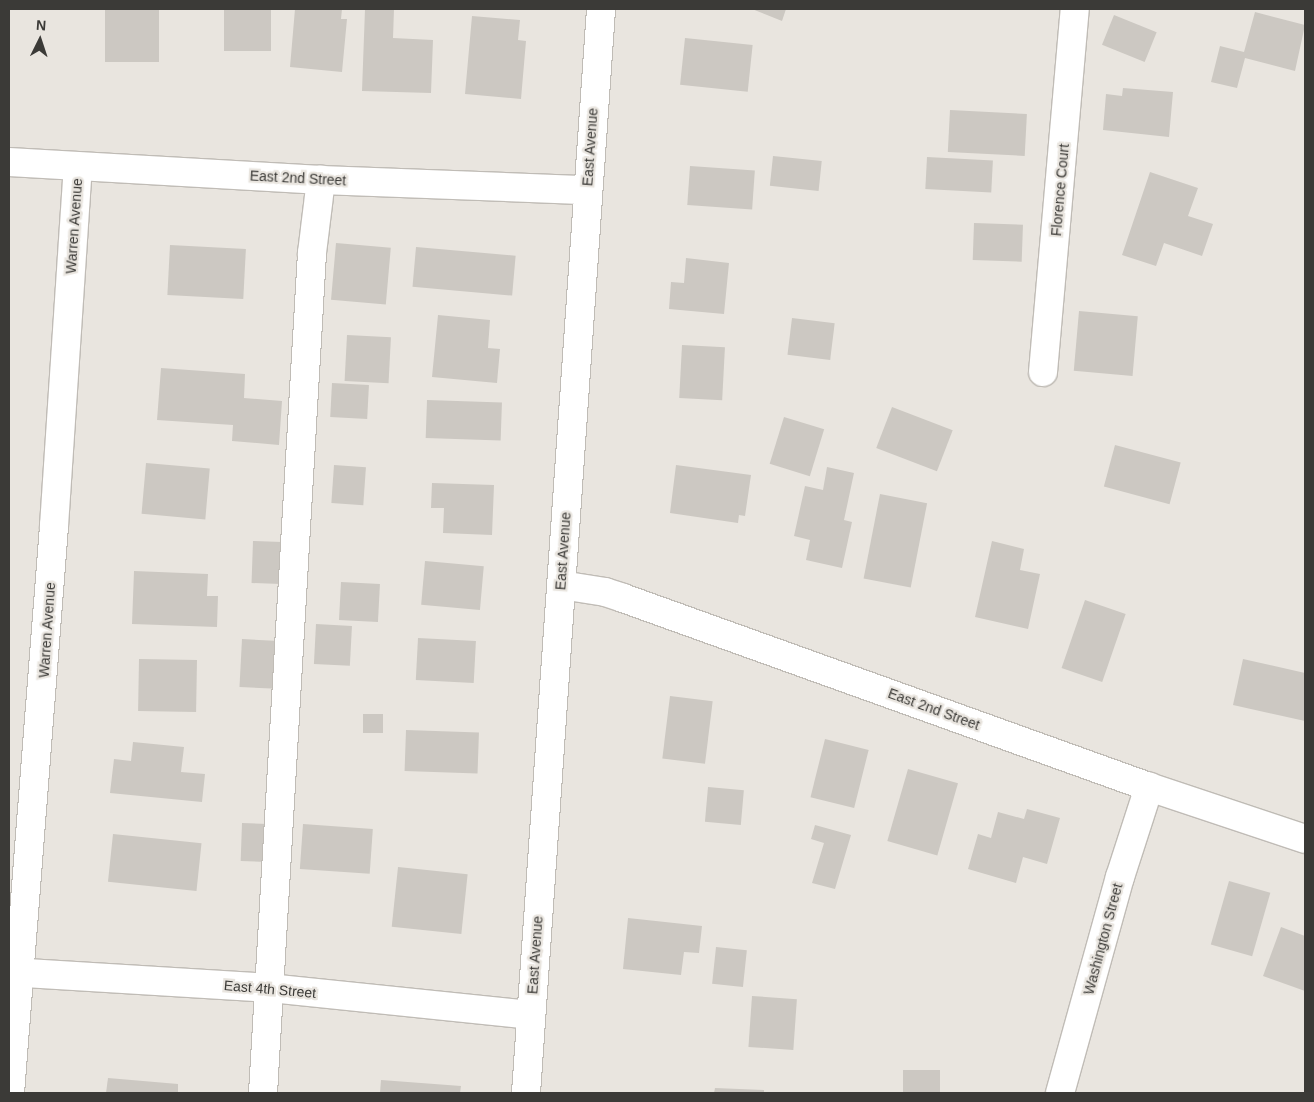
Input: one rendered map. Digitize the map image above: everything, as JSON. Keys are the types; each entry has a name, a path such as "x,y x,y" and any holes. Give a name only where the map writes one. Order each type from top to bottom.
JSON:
{"street":[{"name":"East Avenue","path":"526,1093 601,9"},
{"name":"Florence Court","path":"1043,372 1075,9"},
{"name":"East 2nd Street","path":"9,162 322,180 587,190"},
{"name":"Warren Avenue","path":"10,1093 15,972 55,516 78,167"},
{"path":"262,1093 270,988 312,253 322,180"},
{"name":"East 2nd Street","path":"561,585 605,592 623,598 1149,787 1305,839"},
{"name":"Washington Street","path":"1060,1093 1120,877 1149,787"},
{"name":"East 4th Street","path":"15,972 270,988 531,1015"}],"building":[{"path":"105,9 159,9 159,62 105,62"},
{"path":"224,9 271,9 271,51 224,51"},
{"path":"295,9 342,9 341,19 347,19 342,72 290,67"},
{"path":"365,9 394,9 393,38 433,40 431,93 362,91"},
{"path":"752,9 786,9 782,21"},
{"path":"1255,12 1305,25 1295,71 1245,58 1237,88 1211,82 1220,46 1244,52"},
{"path":"1114,15 1157,32 1145,62 1102,45"},
{"path":"472,16 520,20 518,40 526,41 521,99 465,94"},
{"path":"685,38 753,45 748,92 680,85"},
{"path":"1123,88 1173,92 1169,137 1103,130 1106,94 1122,96"},
{"path":"950,110 1027,114 1025,156 948,152"},
{"path":"773,156 822,161 819,191 770,186"},
{"path":"927,157 993,160 991,192 925,189"},
{"path":"690,166 755,171 752,209 687,205"},
{"path":"1150,172 1198,188 1188,216 1213,224 1202,256 1164,243 1156,266 1122,255"},
{"path":"974,223 1023,225 1022,262 973,260"},
{"path":"336,243 391,248 386,305 331,300"},
{"path":"170,245 246,249 243,299 167,295"},
{"path":"416,247 516,256 512,296 413,287"},
{"path":"686,258 729,263 724,314 669,309 671,282 684,283"},
{"path":"1079,311 1138,316 1133,376 1074,371"},
{"path":"438,315 490,320 488,348 500,349 497,383 432,377"},
{"path":"792,318 835,323 830,360 787,355"},
{"path":"347,335 391,337 389,383 345,381"},
{"path":"682,345 725,347 722,400 679,398"},
{"path":"161,368 245,374 244,398 282,401 279,445 232,441 233,425 157,420"},
{"path":"332,383 369,385 367,419 330,417"},
{"path":"427,400 502,403 501,441 426,438"},
{"path":"892,407 953,430 937,471 876,448"},
{"path":"784,417 824,429 810,476 770,464"},
{"path":"1115,445 1181,463 1170,504 1104,487"},
{"path":"146,463 210,469 205,519 142,514"},
{"path":"334,465 366,467 363,505 331,503"},
{"path":"676,465 751,475 745,516 739,515 738,523 670,513"},
{"path":"827,467 854,473 844,520 852,522 842,568 806,560 810,540 794,536 805,486 823,490"},
{"path":"432,483 494,485 492,535 443,533 444,508 431,508"},
{"path":"880,494 927,503 911,588 864,578"},
{"path":"253,541 289,542 288,584 252,583"},
{"path":"992,541 1024,549 1020,570 1040,574 1028,629 975,617"},
{"path":"425,561 484,566 480,610 421,605"},
{"path":"134,571 208,574 207,596 218,596 217,627 132,624"},
{"path":"341,582 380,584 378,622 339,620"},
{"path":"1085,600 1126,614 1102,682 1062,668"},
{"path":"316,624 352,626 350,666 314,664"},
{"path":"418,638 476,641 474,683 416,680"},
{"path":"242,639 279,641 276,689 239,687"},
{"path":"139,659 197,660 196,712 138,711"},
{"path":"1243,659 1305,673 1305,721 1233,705"},
{"path":"670,696 713,701 705,764 662,759"},
{"path":"363,714 383,714 383,733 363,733"},
{"path":"406,730 479,733 478,774 405,771"},
{"path":"825,739 869,750 854,808 810,797"},
{"path":"133,742 184,747 181,772 205,774 202,802 110,793 114,759 131,761"},
{"path":"908,769 958,783 937,855 887,841"},
{"path":"708,787 744,790 741,825 705,822"},
{"path":"1027,809 1060,818 1047,864 1023,857 1016,883 968,869 978,834 991,838 998,812 1024,819"},
{"path":"242,823 275,824 274,862 241,861"},
{"path":"303,824 373,829 370,874 300,869"},
{"path":"815,825 851,835 835,889 812,883 824,843 811,839"},
{"path":"113,834 202,843 196,891 108,882"},
{"path":"398,867 468,874 461,934 392,927"},
{"path":"1229,881 1270,893 1252,956 1211,944"},
{"path":"628,918 702,926 699,953 684,952 681,975 623,969"},
{"path":"1281,927 1305,936 1305,991 1263,976"},
{"path":"716,947 747,950 743,987 712,984"},
{"path":"752,996 797,999 793,1050 748,1047"},
{"path":"903,1070 940,1070 940,1093 903,1093"},
{"path":"108,1078 178,1084 178,1093 106,1093"},
{"path":"381,1080 461,1086 460,1093 380,1093"},
{"path":"715,1088 764,1090 764,1093 714,1093"}]}
